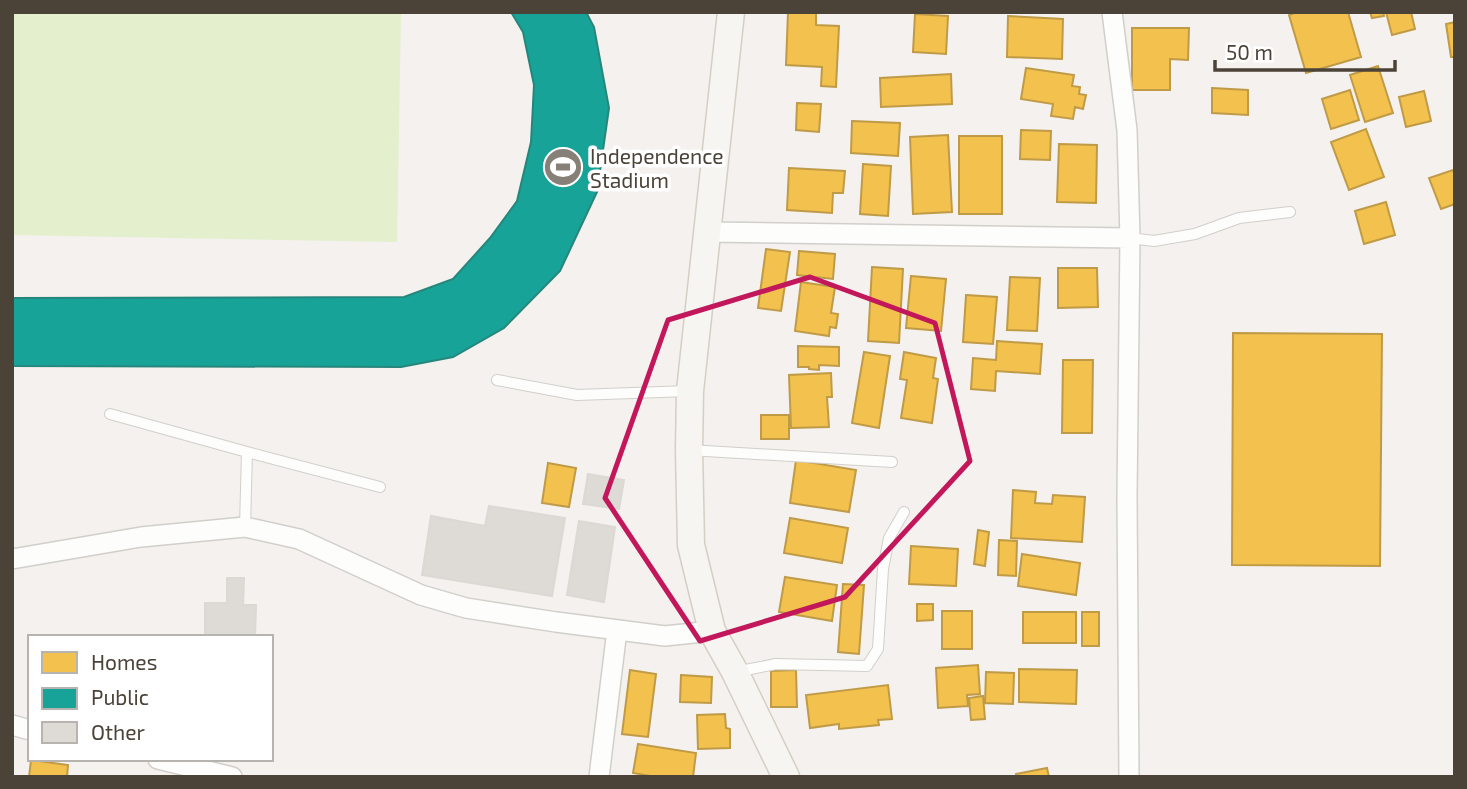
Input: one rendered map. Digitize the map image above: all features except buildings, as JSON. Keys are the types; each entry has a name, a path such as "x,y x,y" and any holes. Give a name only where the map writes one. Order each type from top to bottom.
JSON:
{"street":[{"path":"730,12 690,391 691,545 712,631 786,777"},
{"path":"1112,12 1127,130 1130,238 1127,496 1129,777"},
{"path":"707,232 1130,238"},
{"path":"12,559 141,537 245,527 299,539 421,595 466,608 665,636 712,631"},
{"path":"599,777 617,630"},
{"path":"166,761 225,776"}],"lane":[{"path":"1130,238 1154,241 1195,234 1239,218 1290,212"},
{"path":"497,380 577,395 690,391"},
{"path":"110,414 380,487"},
{"path":"689,450 892,461"},
{"path":"245,527 247,452"},
{"path":"734,672 776,664 867,666 878,649 883,569 889,538 904,512"}],"highlighted area":[{"path":"810,277 935,323 970,461 845,597 700,641 605,498 668,320"}],"green space":[{"path":"12,12 401,12 397,242 12,235"}],"place":[{"name":"Independence Stadium","path":"563,167"}]}
